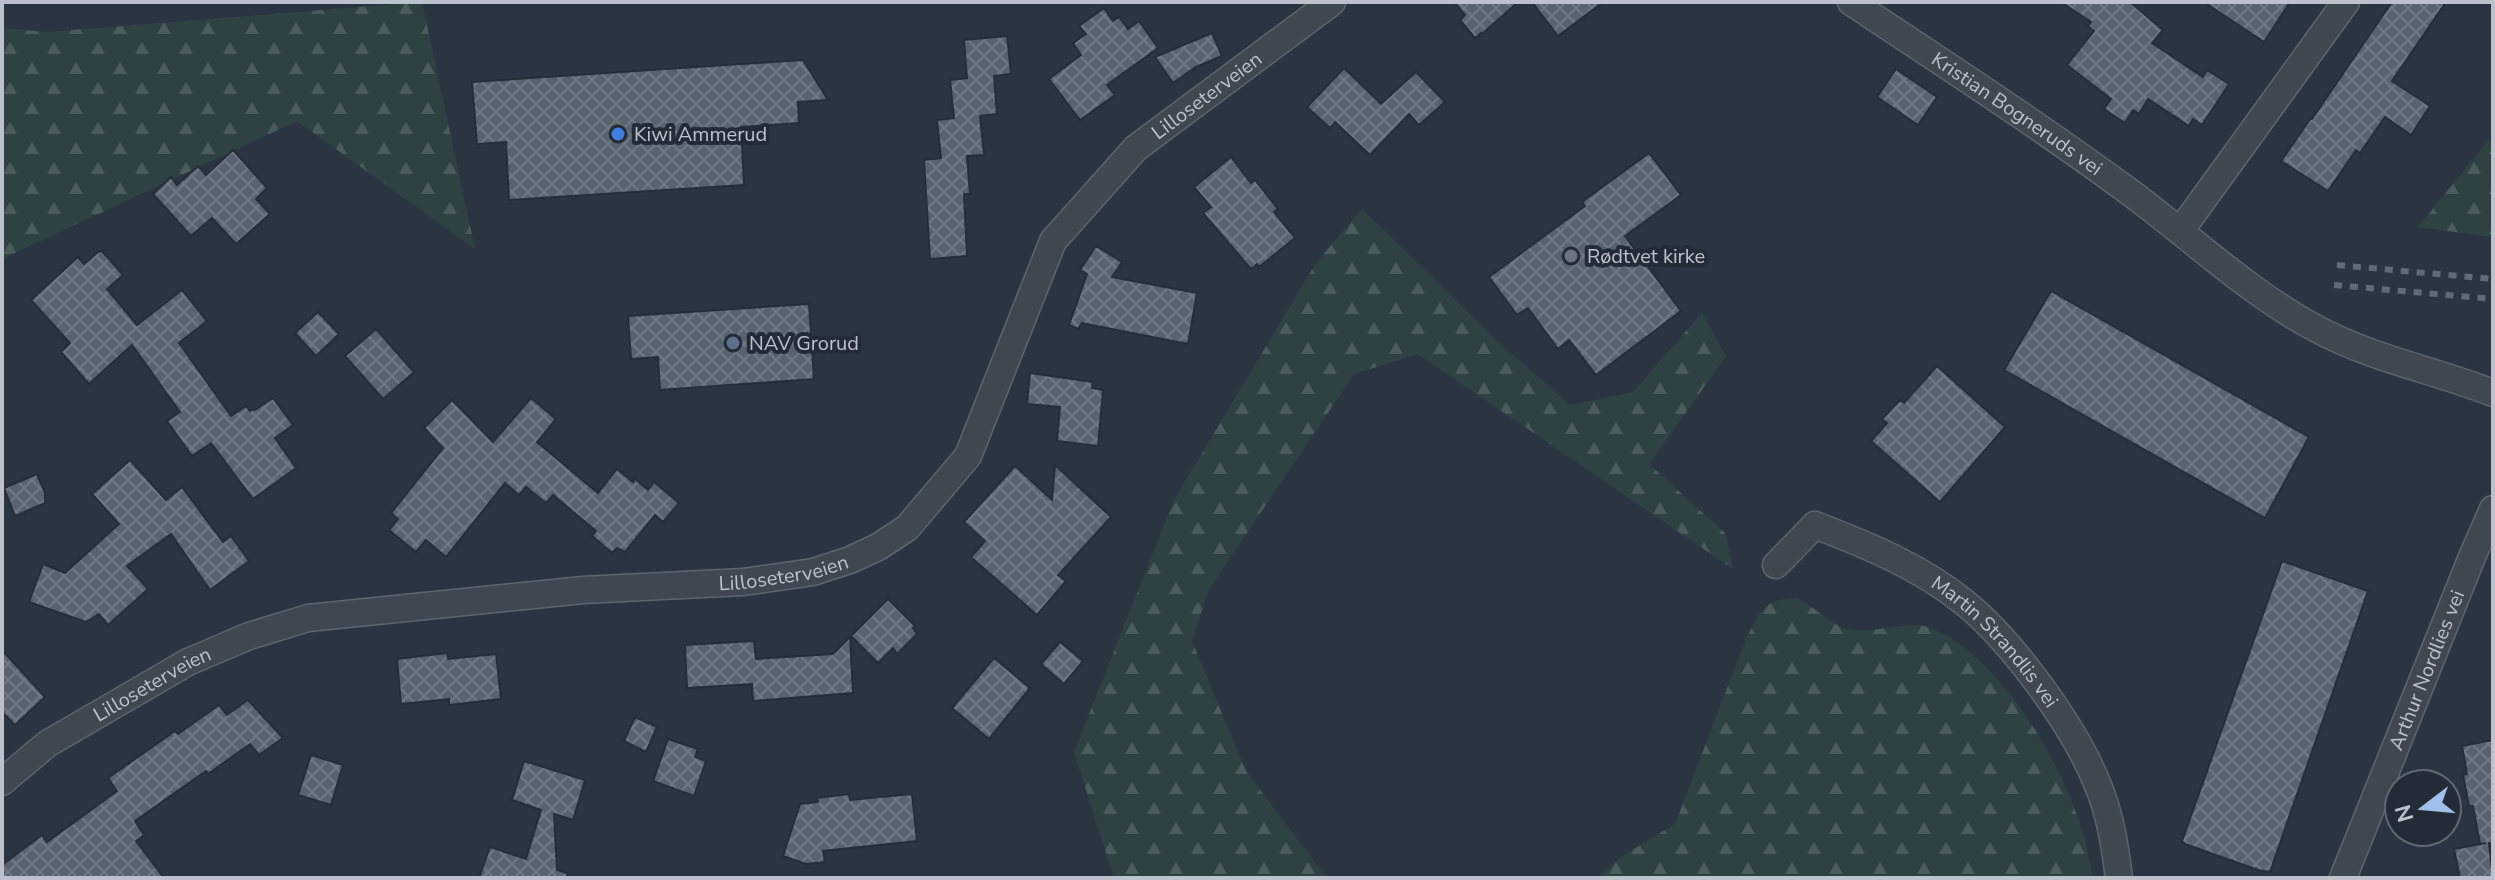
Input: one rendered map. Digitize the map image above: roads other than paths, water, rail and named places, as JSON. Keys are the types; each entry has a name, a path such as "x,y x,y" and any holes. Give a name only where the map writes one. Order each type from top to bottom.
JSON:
{"street":[{"name":"Lilloseterveien","path":"2,782 47,744 188,662 249,636 308,618 583,590 743,582 813,572 878,547 907,528 968,456 1053,241 1135,149 1332,2"},
{"name":"Kristian Bogneruds vei","path":"1851,2 2088,162 2181,230 2259,293 2360,350 2493,393"},
{"path":"2181,230 2346,2"},
{"name":"Arthur Nordlies vei","path":"2343,878 2493,509"},
{"name":"Martin Strandlis vei","path":"1776,565 1815,525 1900,561 1965,602 2025,667 2082,752 2098,784 2110,823 2119,878"}],"railway":[{"path":"2337,265 2493,279"},
{"path":"2334,285 2493,299"}],"place":[{"name":"Kiwi Ammerud","path":"618,134"},
{"name":"Rødtvet kirke","path":"1571,256"},
{"name":"NAV Grorud","path":"733,343"}]}
